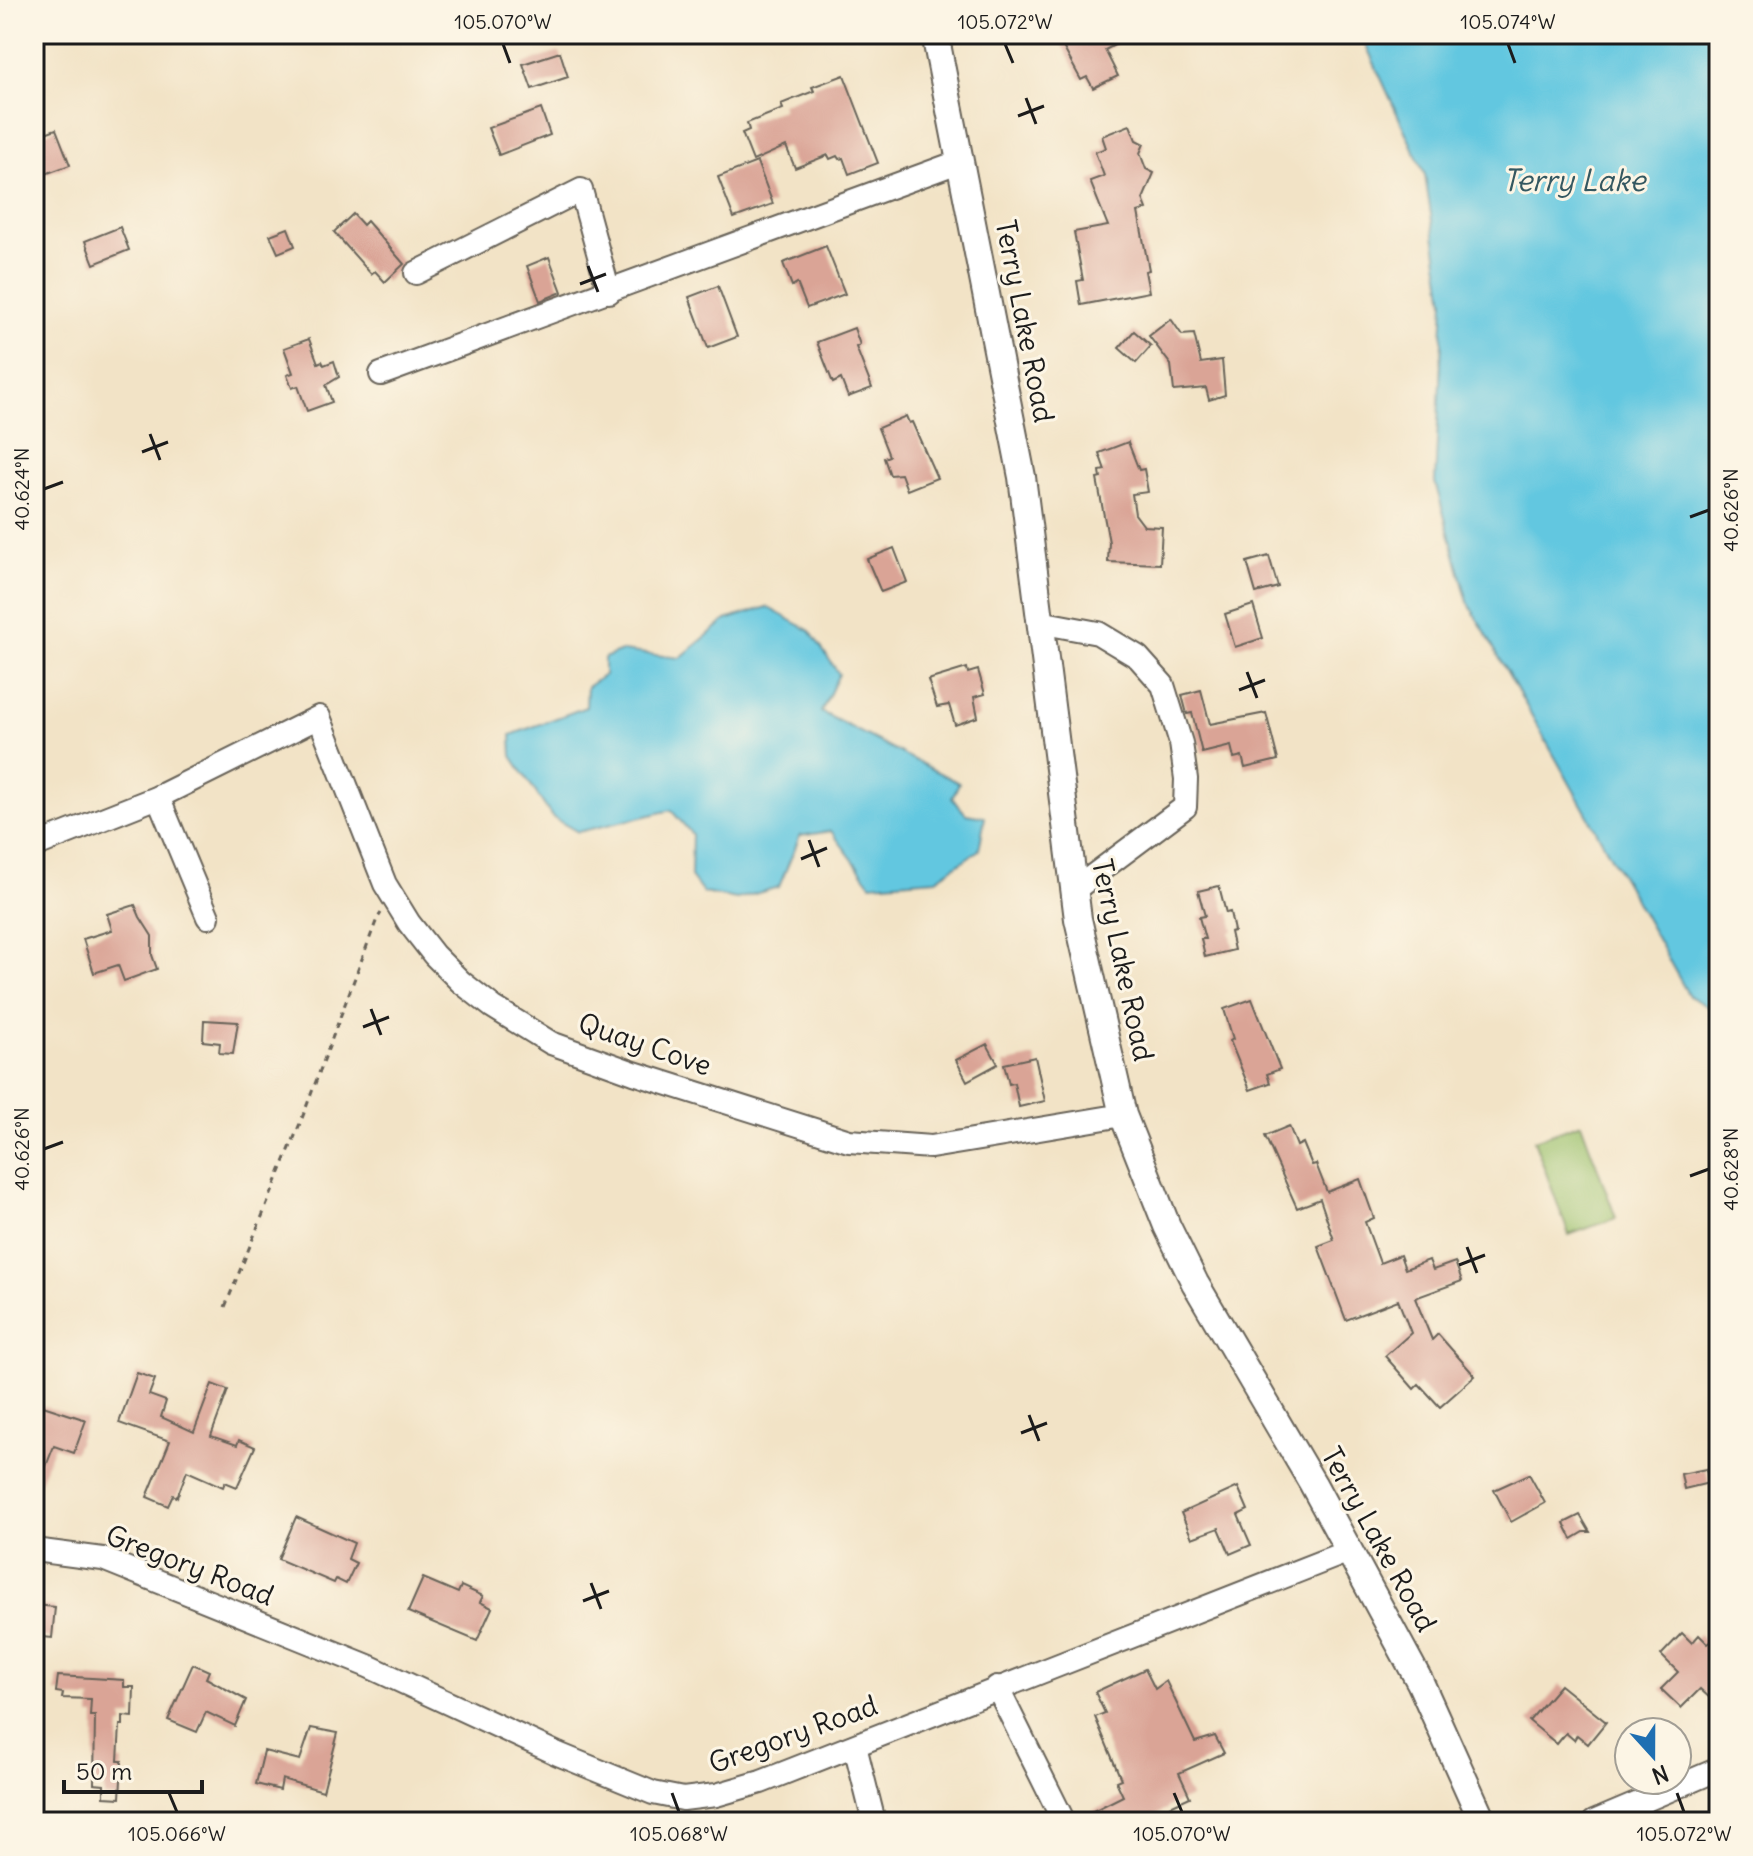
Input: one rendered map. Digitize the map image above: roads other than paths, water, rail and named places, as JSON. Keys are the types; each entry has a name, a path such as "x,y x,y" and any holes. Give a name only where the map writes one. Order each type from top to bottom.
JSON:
{"main road":[{"name":"Terry Lake Road","path":"935,34 1018,451 1078,919 1123,1115 1167,1226 1195,1283 1349,1551 1420,1682 1483,1822"}],"street":[{"path":"381,374 961,161"},
{"path":"416,273 581,190 609,292"},
{"path":"1039,622 1098,633 1138,657 1163,685 1181,743 1186,779 1185,807 1074,890"},
{"name":"Quay Cove","path":"158,797 319,717 385,884 434,955 461,982 493,1007 551,1043 634,1073 849,1141 931,1147 1123,1115"},
{"path":"34,846 158,797 208,917"},
{"name":"Gregory Road","path":"34,1550 103,1559 117,1564 368,1666 558,1754 653,1793 683,1799 716,1795 761,1782 1349,1551"},
{"path":"997,1687 1064,1822"},
{"path":"855,1746 874,1822"},
{"path":"1594,1822 1719,1769"}],"water":[{"name":"Terry Lake","path":"1361,34 1719,34 1719,1013 1689,996 1468,602 1435,482 1444,301 1425,175"},
{"path":"767,607 810,631 839,674 821,712 959,783 952,798 966,814 985,817 979,850 936,879 871,884 831,831 800,836 779,887 737,899 703,893 691,877 692,834 671,810 578,832 552,817 512,756 511,735 586,707 587,687 604,675 604,658 622,651 680,658 726,620"}]}
